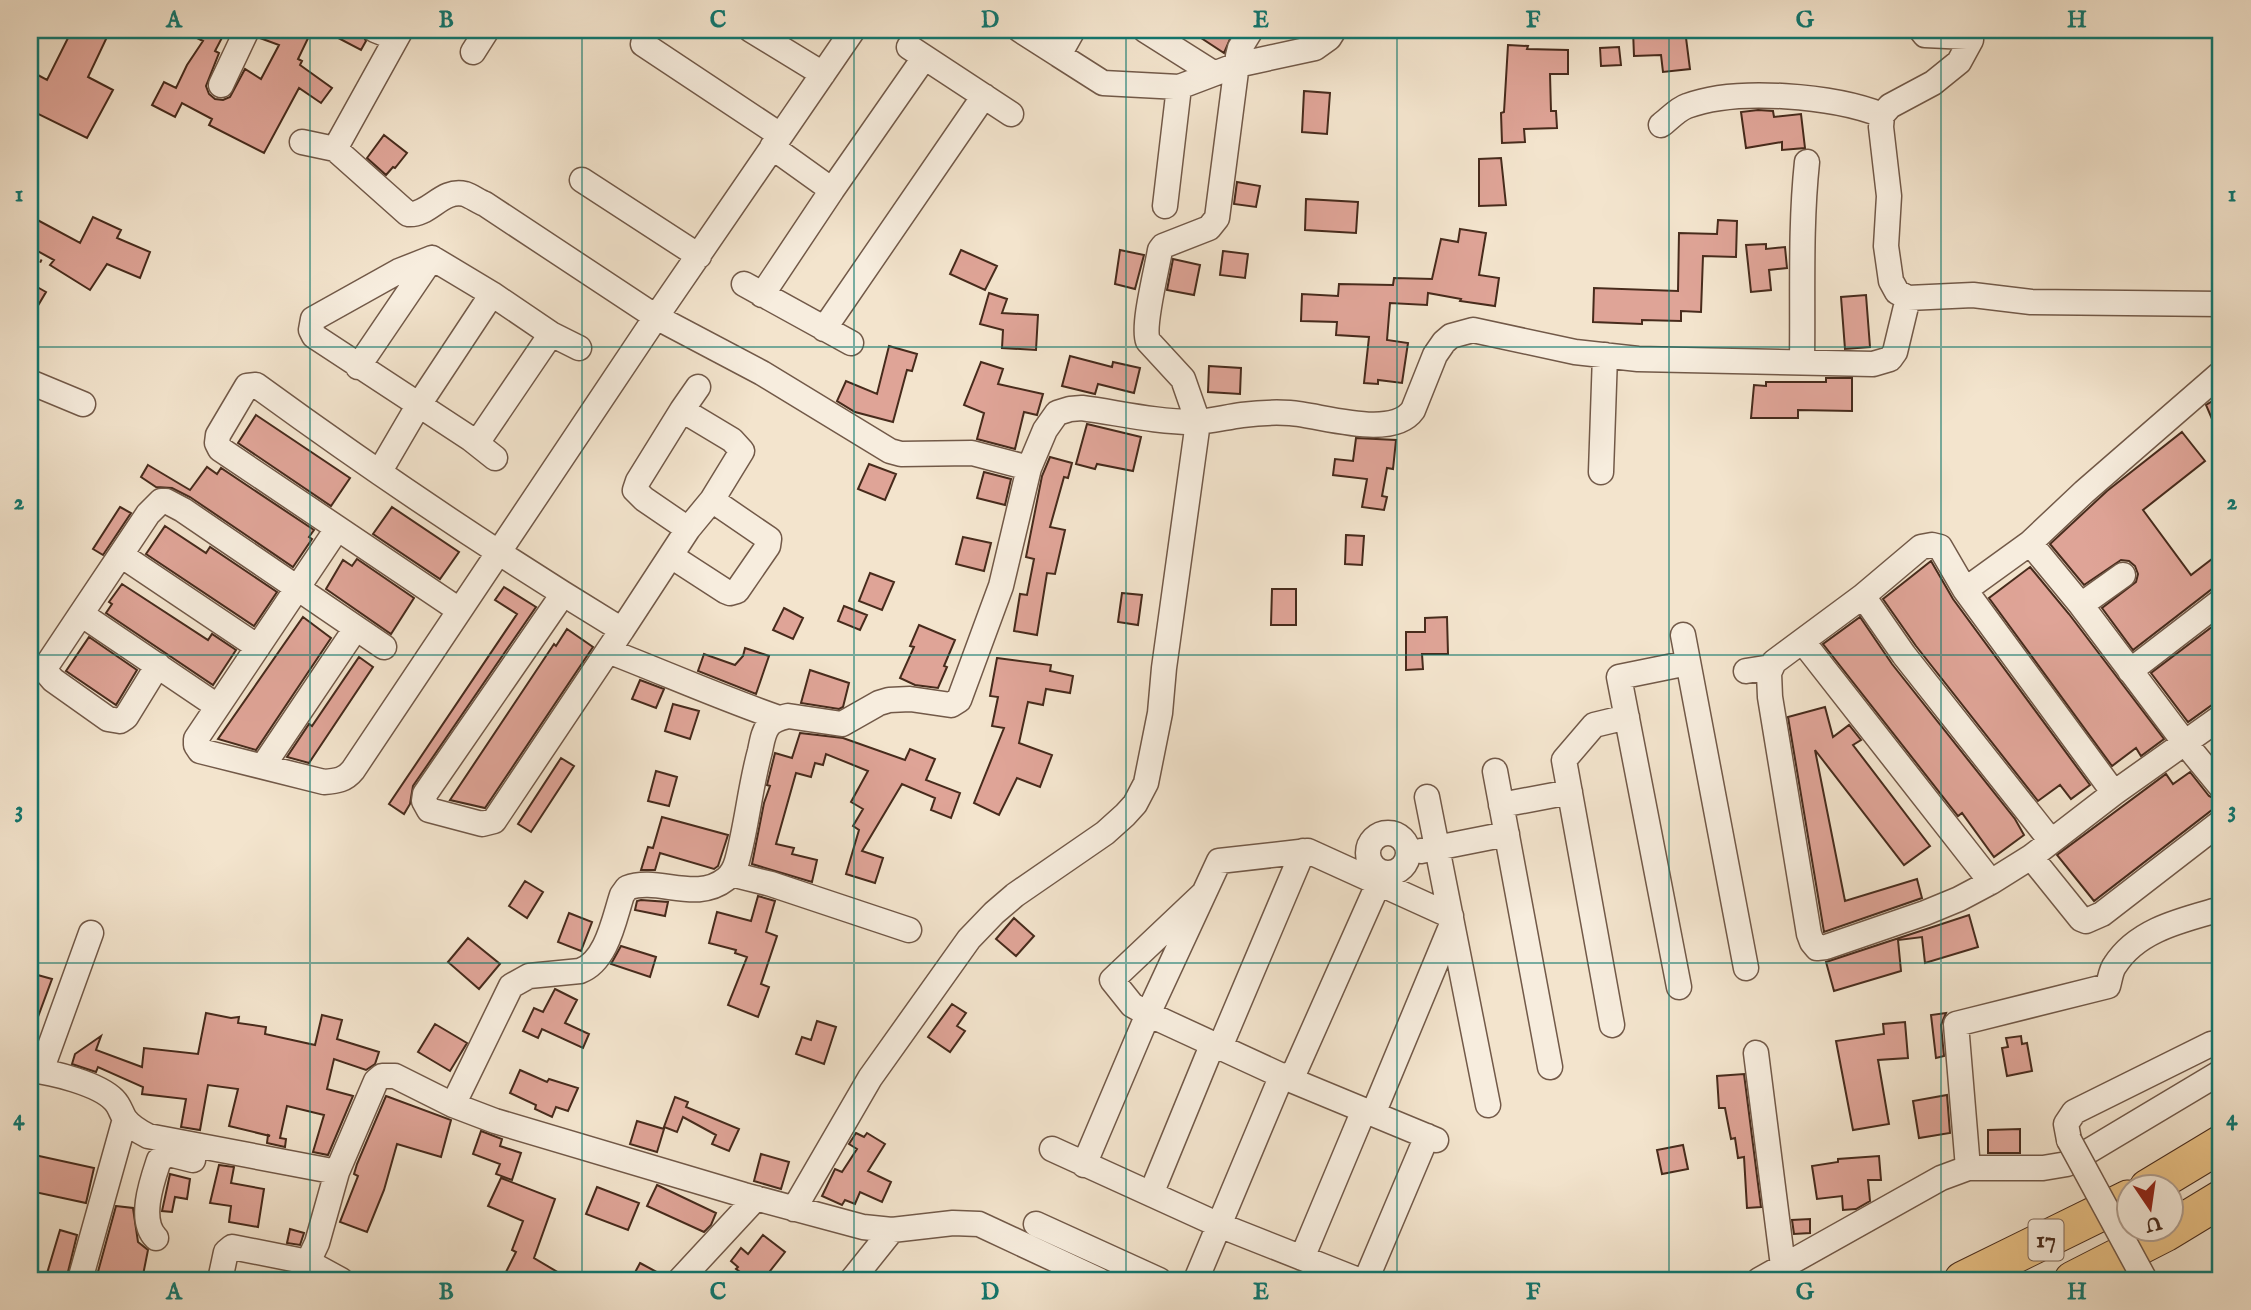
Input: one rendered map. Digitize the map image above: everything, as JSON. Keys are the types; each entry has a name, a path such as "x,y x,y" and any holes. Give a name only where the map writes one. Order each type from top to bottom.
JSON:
{"highway":[{"path":"2171,1174 2221,1144"},
{"name":"17","path":"2073,1280 2165,1233 2221,1199"},
{"name":"17","path":"1963,1280 2114,1206"}],"street":[{"path":"221,85 247,30"},
{"path":"473,52 487,30"},
{"path":"337,529 196,739 197,749 324,782 347,777 656,317 853,30"},
{"path":"1020,30 1102,83 1179,87 1237,65 1315,48 1329,38 1334,30"},
{"path":"1059,55 1073,30"},
{"path":"794,1209 870,1079 969,939 1015,895 1105,833 1135,804 1146,783 1160,713 1198,422 1183,379 1151,345 1146,335 1163,246 1209,228 1217,218 1240,48 1251,30"},
{"path":"1921,30 1925,35 1967,37 1971,44 1959,62 1933,83 1890,106 1882,115 1889,196 1886,246 1891,281 1897,292 1908,298 1973,295 2031,302 2221,304"},
{"path":"755,31 823,74"},
{"path":"1153,32 1213,73"},
{"path":"335,149 391,33"},
{"path":"643,44 776,141 832,190"},
{"path":"850,343 753,289 832,190 916,52 1011,114"},
{"path":"1165,206 1179,87"},
{"path":"824,329 984,96"},
{"path":"1661,125 1685,107 1709,100 1746,96 1835,102 1882,115"},
{"path":"302,142 335,149 408,214 420,212 452,193 466,194 656,317 762,373 890,451 901,454 972,453 1029,468"},
{"path":"1802,362 1802,211 1807,162"},
{"path":"582,180 699,256"},
{"path":"432,258 551,334 579,348"},
{"path":"358,367 432,258"},
{"path":"432,258 399,271 313,319 311,330 314,336 486,450 551,334"},
{"path":"380,471 418,407 492,294"},
{"path":"453,1105 511,986 529,976 588,968 599,954 627,888 648,884 675,889 700,888 720,883 731,874 737,860 766,730 779,718 788,716 842,724 889,700 910,699 951,705 959,700 1001,586 1029,468 1052,418 1057,413 1070,409 1093,410 1168,421 1198,422 1244,414 1269,413 1291,413 1361,424 1401,421 1413,410 1435,355 1444,342 1460,332 1473,330 1575,352 1638,359 1873,364 1890,359 1895,352 1908,298"},
{"path":"1601,472 1605,355"},
{"path":"1965,590 2030,543 2084,492 2221,373"},
{"path":"30,382 83,404"},
{"path":"459,610 220,449 217,443 218,435 247,386 256,384 500,552 622,630"},
{"path":"688,529 635,490 638,481 698,387"},
{"path":"563,594 425,794 424,801 429,810 482,824 494,821 688,529 712,500 742,451 732,440 682,411"},
{"path":"158,665 126,717 120,721 108,719 47,673 47,665 155,505 166,500 384,647"},
{"path":"671,556 730,593 737,591 768,547 769,539 712,500"},
{"path":"2030,543 2221,787"},
{"path":"2114,793 1965,590 1940,548 1927,545 1915,551 1863,596 1787,651 1771,667 1770,697 1809,934 1817,948 1925,913 1991,882 2031,857 2221,716"},
{"path":"121,555 258,647"},
{"path":"2081,605 2123,575"},
{"path":"1863,596 1904,655 2051,841"},
{"path":"2130,671 2221,601"},
{"path":"81,614 217,706"},
{"path":"263,766 356,628"},
{"path":"1683,635 1746,968"},
{"path":"1803,642 1991,882"},
{"path":"608,651 722,698 779,718"},
{"path":"1679,987 1619,677 1689,663"},
{"path":"1746,671 1771,667"},
{"path":"1612,1025 1564,760 1594,725 1627,717"},
{"path":"1495,771 1550,1067"},
{"path":"1501,805 1570,792"},
{"path":"1427,797 1488,1105"},
{"path":"2031,857 2081,919 2086,921 2102,914 2221,822"},
{"path":"1196,1280 1286,1077 1380,878 1405,865 1409,853 1405,841 1395,833 1382,834 1371,841 1368,853 1380,878"},
{"path":"1409,853 1507,834"},
{"path":"1084,1165 1148,1014 1219,861 1308,850 1380,878 1451,920"},
{"path":"1151,1194 1303,851"},
{"path":"731,874 771,884 909,930"},
{"path":"1203,893 1112,980 1132,1005 1148,1014 1286,1077 1432,1138 1366,1280"},
{"path":"1968,1168 1956,1024 2108,986 2114,966 2134,945 2156,929 2221,909"},
{"path":"1302,1258 1451,920"},
{"path":"91,933 36,1070 100,1090 117,1104 125,1119 148,1136 337,1172"},
{"path":"2145,1280 2069,1139 2066,1124 2074,1112 2211,1044 2221,1042"},
{"path":"1756,1053 1783,1266"},
{"path":"1759,1280 1941,1178 1968,1168 2043,1168 2067,1164 2221,1072"},
{"path":"308,1262 317,1243 337,1172 376,1081 382,1076 395,1076 453,1105 495,1121 863,1227 892,1230 953,1223 979,1224 1100,1280"},
{"path":"80,1280 125,1119"},
{"path":"1052,1149 1219,1225 1358,1280"},
{"path":"156,1238 149,1225 148,1206 159,1160 169,1154 205,1162 215,1157 218,1150"},
{"path":"680,1280 756,1198"},
{"path":"1036,1224 1159,1280"},
{"path":"852,1280 892,1230"},
{"path":"220,1280 226,1252 232,1247 308,1262 341,1280"}],"path":[{"path":"30,256 45,263"}],"building":[{"path":"72,30 102,30 100,34 107,37 88,77 113,90 87,138 30,110 30,88 36,74 47,80"},
{"path":"181,30 226,30 215,51 219,53 206,86 215,99 230,97 245,69 261,79 279,45 260,38 262,30 312,30 298,59 302,61 300,65 332,88 321,103 299,88 264,153 209,125 212,119 182,103 175,117 152,105 164,82 176,88 203,41"},
{"path":"323,30 360,30 366,41 361,50"},
{"path":"1189,30 1234,30 1224,53"},
{"path":"1633,30 1685,30 1690,69 1663,72 1661,55 1634,56"},
{"path":"1508,45 1528,46 1527,49 1568,50 1568,74 1550,74 1551,111 1556,111 1557,128 1524,129 1525,142 1502,143 1501,113 1504,112"},
{"path":"1619,47 1621,65 1601,66 1600,48"},
{"path":"1304,91 1330,93 1327,134 1302,132"},
{"path":"1773,111 1774,117 1801,114 1805,148 1782,150 1782,142 1746,148 1741,112"},
{"path":"384,135 407,153 386,175 367,158"},
{"path":"1501,158 1506,205 1479,206 1479,159"},
{"path":"1237,182 1260,186 1256,207 1234,204"},
{"path":"1306,199 1358,202 1356,233 1305,230"},
{"path":"30,216 80,243 93,217 121,230 117,238 150,252 140,278 107,264 90,290 50,265 54,260 30,247"},
{"path":"1718,220 1737,221 1736,257 1703,256 1701,312 1681,311 1681,321 1642,320 1642,324 1593,322 1594,288 1678,291 1679,233 1717,234"},
{"path":"1460,229 1486,233 1479,275 1499,278 1495,306 1428,293 1427,305 1390,303 1387,340 1408,343 1402,383 1378,380 1378,384 1364,383 1369,337 1336,335 1337,322 1301,321 1302,294 1338,296 1339,284 1393,285 1394,278 1432,279 1441,239 1458,242"},
{"path":"1766,244 1766,249 1785,247 1787,268 1769,270 1771,290 1751,292 1746,245"},
{"path":"961,250 997,266 985,290 950,274"},
{"path":"1120,250 1144,255 1135,289 1115,284"},
{"path":"1223,251 1248,254 1245,278 1220,275"},
{"path":"1173,259 1200,265 1194,295 1167,290"},
{"path":"30,283 46,292 30,319"},
{"path":"989,293 1007,299 1002,313 1038,315 1036,350 1002,348 1003,330 980,324"},
{"path":"1866,295 1870,347 1845,349 1841,297"},
{"path":"889,346 917,354 912,371 907,370 893,422 855,412 837,401 846,381 877,394"},
{"path":"1070,356 1112,367 1113,362 1140,368 1134,393 1098,384 1095,394 1062,386"},
{"path":"981,362 1003,369 998,384 1043,394 1037,415 1024,412 1015,449 977,439 984,413 964,405"},
{"path":"1209,366 1241,368 1240,394 1208,392"},
{"path":"1826,378 1852,378 1852,411 1798,410 1798,418 1751,418 1754,385 1766,386 1766,382 1826,382"},
{"path":"2221,396 2221,440 2206,405"},
{"path":"256,415 350,478 331,506 238,443"},
{"path":"1087,424 1141,437 1133,471 1097,464 1095,469 1076,464"},
{"path":"2182,432 2205,461 2143,510 2191,575 2221,552 2221,586 2212,589 2133,650 2102,608 2136,582 2138,574 2135,566 2129,561 2121,560 2084,585 2050,544 2107,491"},
{"path":"1356,438 1396,440 1393,469 1387,468 1382,496 1387,497 1384,510 1362,507 1367,479 1333,475 1335,459 1353,461"},
{"path":"1050,457 1072,463 1068,478 1064,477 1050,527 1065,530 1055,574 1047,573 1037,635 1014,631 1020,594 1027,595 1034,559 1026,557 1042,476"},
{"path":"869,464 896,474 885,500 858,489"},
{"path":"148,465 190,490 207,467 217,474 221,468 314,530 309,537 312,539 293,567 190,497 172,488 156,487 141,477"},
{"path":"984,472 1011,479 1005,505 977,498"},
{"path":"120,507 131,513 103,555 93,549"},
{"path":"392,507 459,552 440,579 373,534"},
{"path":"165,526 206,553 210,547 277,592 254,626 146,554"},
{"path":"1346,535 1364,536 1362,565 1345,564"},
{"path":"963,537 991,543 984,571 956,564"},
{"path":"357,559 414,598 391,634 326,589 343,560 352,566"},
{"path":"1931,561 1953,599 2090,785 2071,799 2060,785 2038,801 1916,646 1883,599"},
{"path":"2030,567 2164,739 2141,756 2136,748 2112,766 1989,598"},
{"path":"870,573 894,582 882,610 859,601"},
{"path":"122,584 208,640 212,634 236,650 213,685 106,613 112,604 109,602"},
{"path":"504,587 536,607 413,786 410,804 404,814 389,804 517,614 495,600"},
{"path":"1272,589 1296,589 1296,625 1271,625"},
{"path":"1122,593 1142,595 1138,625 1118,622"},
{"path":"844,606 867,615 860,630 838,621"},
{"path":"784,608 803,618 793,639 773,630"},
{"path":"303,617 331,638 256,750 218,739"},
{"path":"1447,617 1448,654 1422,654 1423,669 1406,670 1406,632 1425,632 1425,618"},
{"path":"1860,617 1892,664 2015,819 2024,835 1994,857 1962,813 1958,816 1823,644"},
{"path":"2221,620 2221,702 2188,722 2151,673"},
{"path":"919,625 955,640 938,688 915,685 900,678 914,647 910,646"},
{"path":"567,629 593,647 485,808 450,800 554,644 556,646"},
{"path":"89,637 137,670 116,705 66,671"},
{"path":"745,648 769,656 756,694 698,671 704,654 735,665 743,656"},
{"path":"359,657 373,667 309,763 287,757 309,724 312,726"},
{"path":"997,658 1051,665 1050,671 1073,676 1070,693 1046,689 1043,705 1028,702 1019,743 1052,755 1040,787 1017,778 999,815 974,803 1004,728 992,726 998,697 990,696"},
{"path":"810,670 849,683 843,707 839,709 801,703"},
{"path":"640,680 664,689 656,708 632,699"},
{"path":"673,704 699,711 690,739 665,731"},
{"path":"1825,707 1833,737 1849,725 1861,740 1853,745 1930,846 1904,865 1815,750 1845,901 1917,879 1922,898 1824,932 1788,717"},
{"path":"800,733 843,738 905,760 910,749 935,759 926,780 960,793 951,818 931,810 935,798 902,784 862,851 883,858 875,883 846,874 859,830 853,826 863,809 851,802 868,771 826,754 823,765 815,763 811,777 796,773 776,844 794,848 792,854 817,860 812,882 752,864 775,753 792,758"},
{"path":"561,758 574,766 531,832 518,824"},
{"path":"656,771 677,777 669,806 648,801"},
{"path":"2190,772 2209,796 2219,801 2221,807 2212,810 2094,901 2057,855 2166,774 2173,784"},
{"path":"662,817 728,835 718,866 714,869 660,853 655,870 641,870 648,847 653,848"},
{"path":"525,881 543,892 527,918 509,906"},
{"path":"758,896 775,901 766,932 777,936 761,984 769,987 758,1017 728,1005 747,957 735,953 736,950 709,943 717,912 751,921"},
{"path":"637,901 668,902 665,916 635,910"},
{"path":"569,913 592,922 581,951 558,942"},
{"path":"1969,915 1978,947 1925,963 1922,937 1898,940 1901,971 1834,991 1826,962"},
{"path":"1014,918 1034,936 1016,956 996,939"},
{"path":"468,938 500,964 479,989 448,962"},
{"path":"621,946 656,957 650,977 611,964"},
{"path":"34,974 52,979 30,1033 30,986"},
{"path":"555,989 577,1000 565,1023 589,1034 583,1048 542,1029 538,1038 523,1031 534,1008 543,1012"},
{"path":"952,1004 966,1013 957,1026 965,1031 950,1052 928,1037"},
{"path":"206,1013 239,1017 238,1023 266,1027 265,1034 315,1045 322,1015 342,1020 337,1039 379,1052 375,1064 366,1070 334,1059 327,1089 353,1096 328,1155 313,1152 324,1115 287,1106 280,1138 286,1139 285,1147 267,1143 268,1135 229,1126 238,1089 208,1085 200,1130 181,1127 186,1099 142,1094 143,1087 98,1067 96,1072 72,1064 75,1054 101,1036 96,1050 142,1067 144,1048 198,1054"},
{"path":"1946,1013 1941,1025 1944,1056 1936,1058 1931,1015"},
{"path":"817,1021 836,1027 824,1064 796,1054 802,1037 811,1040"},
{"path":"1905,1022 1908,1058 1878,1060 1889,1124 1853,1130 1836,1041 1884,1034 1883,1024"},
{"path":"435,1024 467,1043 450,1071 418,1052"},
{"path":"2021,1036 2022,1044 2027,1043 2032,1071 2007,1076 2002,1048 2008,1047 2006,1038"},
{"path":"520,1070 547,1082 549,1079 578,1088 568,1111 556,1107 552,1117 535,1109 536,1105 510,1093"},
{"path":"1744,1074 1761,1207 1747,1208 1744,1157 1738,1158 1735,1138 1731,1139 1725,1108 1719,1108 1717,1076"},
{"path":"1947,1095 1950,1133 1919,1138 1913,1101"},
{"path":"386,1096 451,1120 441,1157 397,1144 384,1190 367,1232 340,1222 358,1176 354,1174 357,1164"},
{"path":"675,1097 688,1102 686,1107 739,1129 729,1151 712,1144 716,1135 683,1117 677,1132 664,1127"},
{"path":"637,1121 664,1129 657,1152 630,1144"},
{"path":"2020,1129 2020,1153 1988,1153 1988,1130"},
{"path":"481,1131 502,1139 500,1146 521,1153 512,1180 496,1174 500,1164 473,1154"},
{"path":"856,1133 864,1137 867,1133 885,1144 868,1171 891,1182 882,1202 860,1192 855,1204 845,1200 842,1205 822,1196 835,1169 842,1172 857,1149 849,1144"},
{"path":"1683,1145 1688,1169 1662,1174 1657,1150"},
{"path":"30,1154 94,1168 86,1203 30,1191"},
{"path":"761,1154 789,1162 781,1189 754,1181"},
{"path":"1879,1156 1881,1180 1868,1180 1870,1201 1856,1209 1843,1210 1842,1196 1817,1199 1812,1166 1838,1162 1838,1159"},
{"path":"219,1165 234,1167 231,1183 264,1189 258,1227 229,1222 231,1206 210,1203"},
{"path":"170,1174 190,1179 187,1199 175,1197 172,1212 162,1211"},
{"path":"501,1178 555,1199 534,1258 571,1280 502,1280 516,1252 512,1250 523,1221 488,1206"},
{"path":"657,1185 716,1213 711,1225 704,1232 647,1206"},
{"path":"597,1187 639,1203 628,1230 586,1214"},
{"path":"116,1206 133,1208 138,1242 148,1250 142,1280 96,1279"},
{"path":"1810,1219 1810,1233 1794,1234 1792,1220"},
{"path":"290,1229 304,1233 300,1245 287,1243"},
{"path":"60,1230 77,1235 66,1280 45,1280"},
{"path":"763,1235 785,1252 763,1280 751,1280 736,1269 738,1267 731,1261 741,1248 748,1254"},
{"path":"640,1263 666,1277 666,1280 631,1280"}]}
